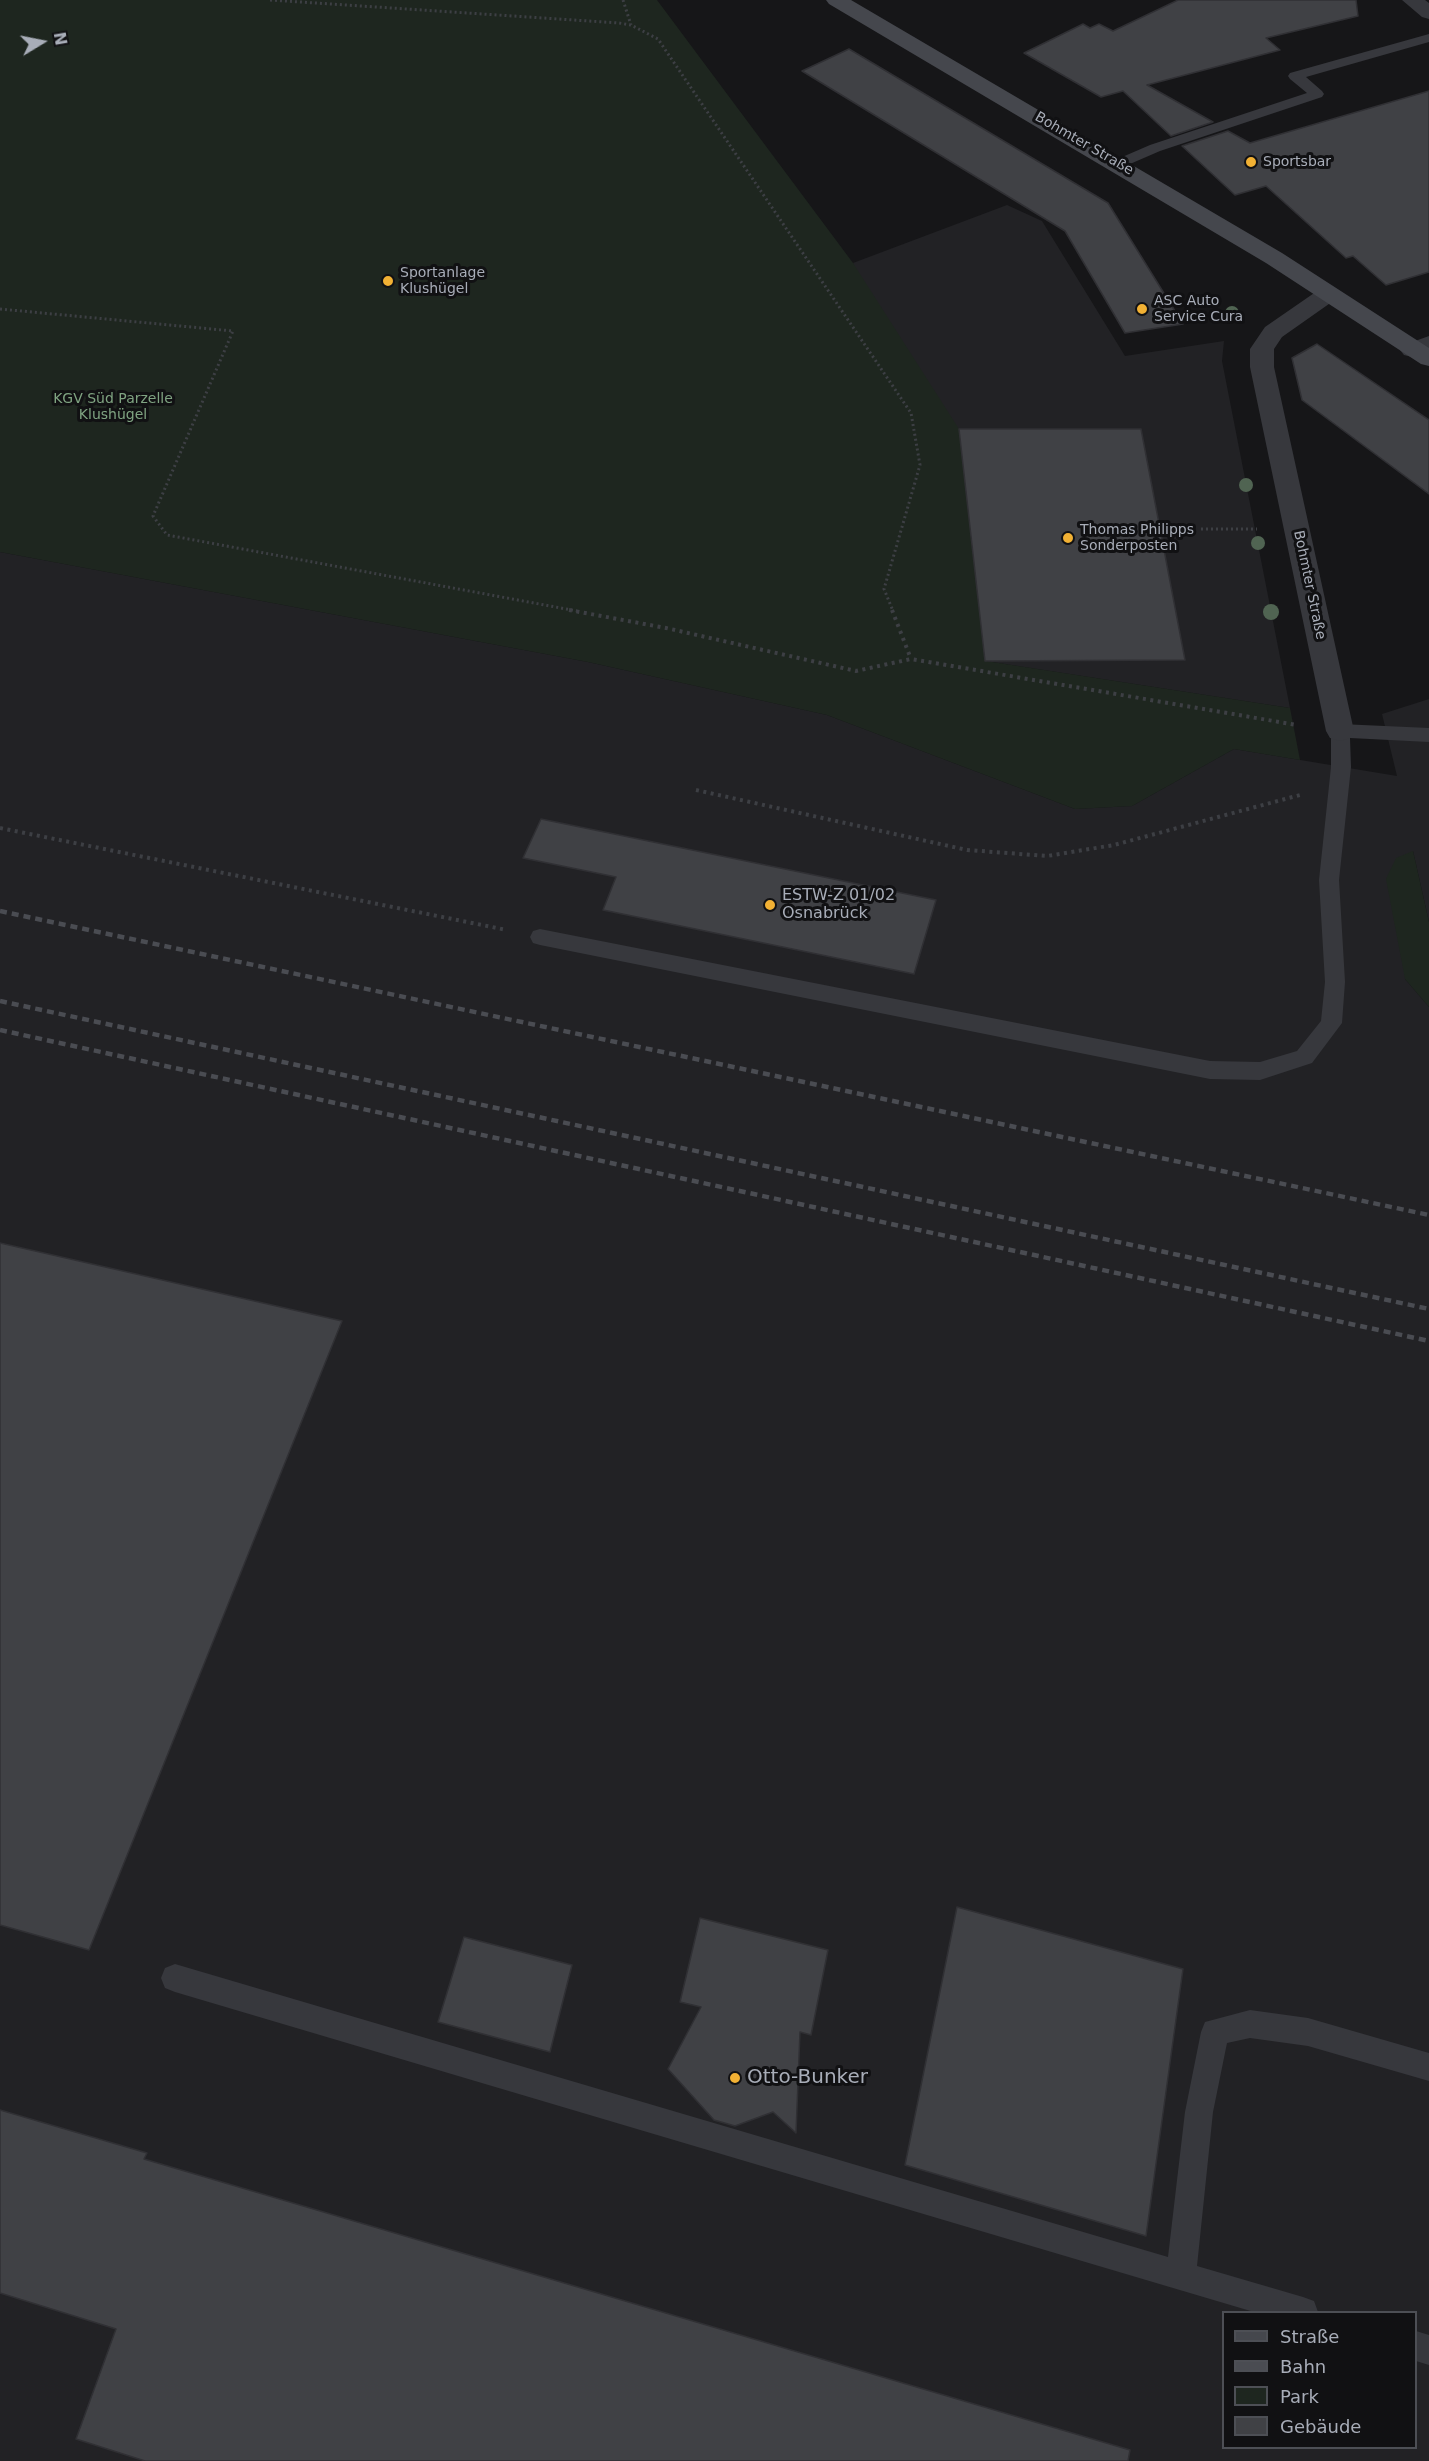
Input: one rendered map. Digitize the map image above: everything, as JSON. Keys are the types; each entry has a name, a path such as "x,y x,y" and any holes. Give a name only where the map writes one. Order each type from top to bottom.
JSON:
{"main road":[{"name":"Bohmter Straße","path":"836,0 1118,164 1274,258 1425,355"}],"street":[{"name":"Bohmter Straße","path":"1328,294 1273,332 1262,349 1262,367 1340,730"}],"lane":[{"path":"1118,164 1155,148 1317,94 1295,76 1429,38"},
{"path":"540,936 1210,1070 1260,1071 1304,1057 1331,1023 1335,982 1329,880 1341,767 1340,730 1413,736 1429,735"},
{"path":"176,1978 1296,2311"},
{"path":"1181,2277 1199,2112 1215,2032 1250,2025 1308,2032 1429,2067"}],"path":[{"path":"270,0 631,25 658,39 911,413 920,465 884,589 911,658"},
{"path":"622,0 631,25"},
{"path":"0,309 233,331 153,516 167,535 666,628 856,671 911,658 1340,730"},
{"path":"1201,529 1263,529"},
{"path":"696,790 967,850 1047,856 1114,845 1338,784"},
{"path":"0,828 540,936"}],"shaded area":[{"path":"1007,205 1042,221 1125,356 1224,341 1222,361 1290,708 985,661 853,263"},
{"path":"0,552 588,662 827,715 1075,809 1132,806 1234,749 1397,776 1382,714 1429,699 1429,922 1413,851 1405,979 1429,1007 1429,2461 0,2461"}],"green space":[{"name":"KGV Süd Parzelle Klushügel","path":"0,0 657,0 853,263 959,429 986,661 1290,708 1300,760 1234,749 1132,806 1075,809 827,715 588,662 0,552"},
{"path":"1413,851 1429,922 1429,1007 1405,979 1386,879 1396,858"}],"building":[{"path":"1178,0 1356,0 1358,16 1266,38 1280,50 1147,85 1213,122 1171,136 1123,91 1101,97 1024,53 1083,24 1090,28 1099,24 1113,31"},
{"path":"849,49 1108,203 1183,324 1125,333 1065,231 802,71"},
{"path":"1429,91 1429,272 1386,285 1353,256 1346,258 1266,186 1235,195 1182,146 1228,131 1250,143"},
{"path":"1317,344 1429,420 1429,494 1302,400 1292,358"},
{"path":"959,429 1141,429 1185,660 985,661"},
{"name":"ESTW-Z 01/02 Osnabrück","path":"541,819 936,900 914,974 603,910 616,877 523,858"},
{"path":"0,1243 342,1321 89,1950 0,1925"},
{"path":"957,1907 1183,1969 1146,2236 905,2165"},
{"path":"700,1918 828,1950 811,2035 800,2032 796,2133 773,2112 735,2126 714,2120 668,2069 701,2007 680,2002"},
{"path":"464,1937 572,1965 550,2052 438,2022"},
{"path":"0,2110 147,2153 144,2159 1130,2450 1128,2461 145,2461 76,2439 116,2329 0,2293"}],"railway":[{"path":"0,911 1429,1215"},
{"path":"0,1001 1429,1309"},
{"path":"0,1030 1429,1341"}],"place":[{"name":"Sportsbar","path":"1251,162"},
{"name":"Sportanlage Klushügel","path":"388,281"},
{"name":"ASC Auto Service Cura","path":"1142,309"},
{"name":"Thomas Philipps Sonderposten","path":"1068,538"},
{"name":"ESTW-Z 01/02 Osnabrück","path":"770,905"},
{"name":"Otto-Bunker","path":"735,2078"}]}
